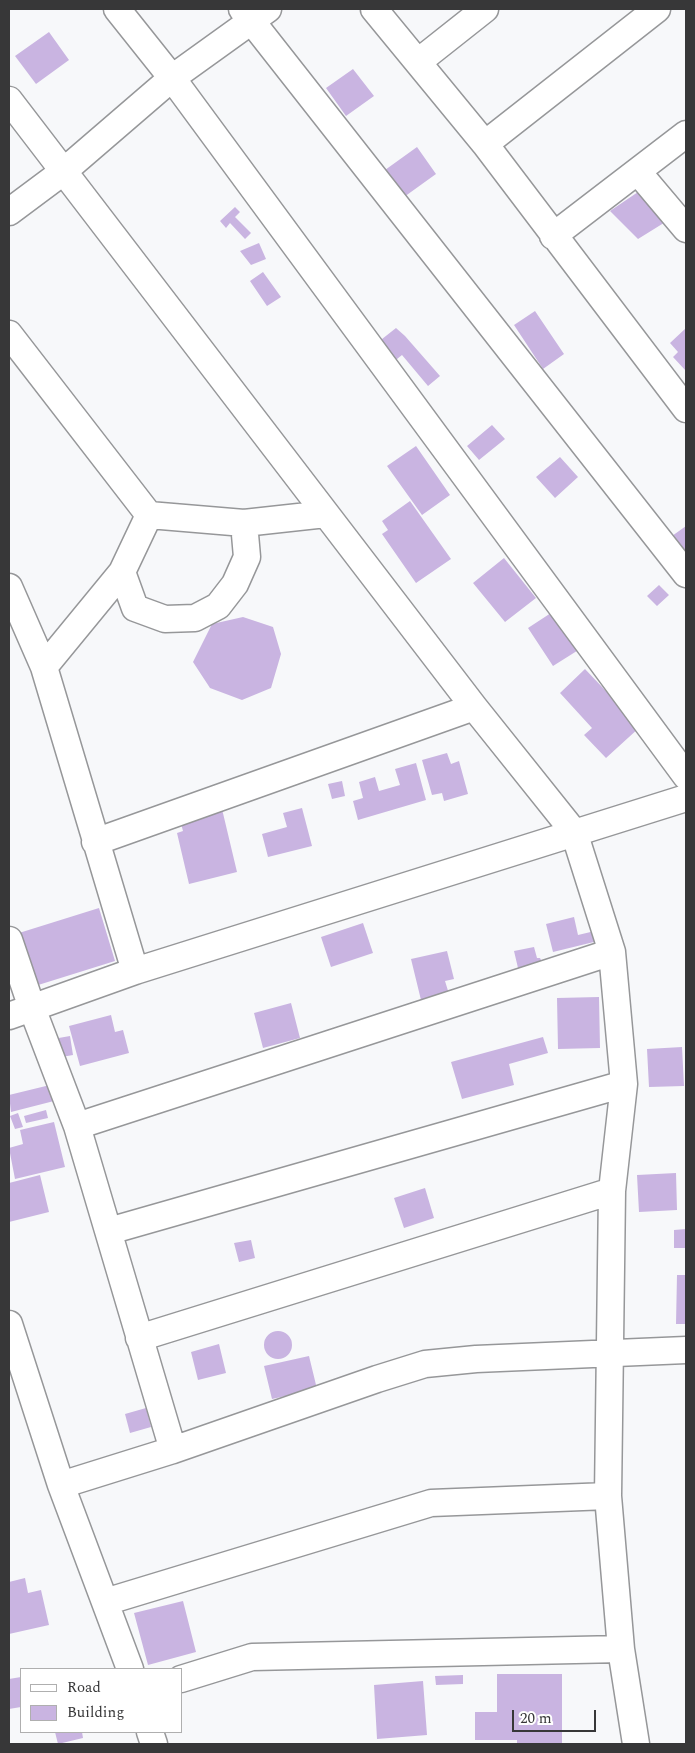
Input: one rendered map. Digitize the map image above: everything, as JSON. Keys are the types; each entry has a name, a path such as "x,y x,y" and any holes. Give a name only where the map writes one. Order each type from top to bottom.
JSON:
{"street":[{"path":"117,9 172,78 686,776"},
{"path":"374,9 485,144 686,409"},
{"path":"418,62 486,9"},
{"path":"485,144 658,9"},
{"path":"9,212 64,171 172,78 254,13 686,574"},
{"path":"9,100 474,707 574,832 612,952 624,1084 612,1191 608,1496 621,1649 636,1744"},
{"path":"553,236 686,134"},
{"path":"638,172 686,229"},
{"path":"9,334 149,515 244,523 326,514"},
{"path":"44,667 122,572 149,515"},
{"path":"122,572 135,608 165,619 195,618 218,606 235,584 247,557 244,523"},
{"path":"9,586 44,667 135,971"},
{"path":"95,842 474,707"},
{"path":"20,1012 135,971 686,798"},
{"path":"9,940 20,1012 77,1126 173,1450"},
{"path":"77,1126 612,952"},
{"path":"109,1231 624,1084"},
{"path":"139,1338 612,1191"},
{"path":"9,1324 62,1485 130,1668"},
{"path":"62,1485 173,1450 377,1379 426,1364 476,1359 686,1350"},
{"path":"105,1602 431,1502 608,1496"},
{"path":"182,1679 252,1657 621,1649"}],"building":[{"path":"49,32 69,60 36,84 15,56"},
{"path":"353,69 374,96 346,116 326,88"},
{"path":"417,147 436,174 404,197 385,170"},
{"path":"638,192 667,221 638,239 610,211"},
{"path":"235,207 240,212 235,217 251,233 245,239 230,223 226,228 220,221"},
{"path":"259,243 266,259 251,265 240,251"},
{"path":"263,272 281,297 267,306 250,281"},
{"path":"535,311 564,354 543,369 514,325"},
{"path":"396,328 440,376 428,386 402,355 392,363 377,343"},
{"path":"686,328 686,371 673,357 678,352 670,343"},
{"path":"492,425 505,439 479,460 467,446"},
{"path":"416,446 450,495 422,515 387,466"},
{"path":"560,457 578,477 555,498 536,477"},
{"path":"410,501 451,559 416,583 382,534 388,530 382,521"},
{"path":"686,526 686,555 672,536"},
{"path":"504,558 536,598 505,622 473,583"},
{"path":"659,585 669,595 657,606 647,596"},
{"path":"554,611 580,649 553,666 528,628"},
{"path":"243,617 273,627 281,654 271,688 242,700 210,688 193,662 212,624"},
{"path":"585,669 640,727 606,758 584,735 592,728 560,693"},
{"path":"447,753 451,764 459,761 468,794 444,801 442,793 432,795 422,760"},
{"path":"416,763 426,800 358,820 353,801 363,798 359,782 375,777 379,791 400,785 395,769"},
{"path":"342,781 345,796 332,799 328,784"},
{"path":"302,808 312,846 268,857 262,834 287,827 283,813"},
{"path":"222,809 237,872 189,884 177,833 183,831 180,820"},
{"path":"99,908 115,961 35,986 19,933"},
{"path":"574,917 578,935 599,930 602,940 553,952 546,924"},
{"path":"363,923 373,953 331,967 321,937"},
{"path":"534,947 537,958 540,958 542,962 518,968 514,951"},
{"path":"447,951 454,979 445,981 449,994 421,1000 411,959"},
{"path":"599,997 600,1048 558,1049 557,998"},
{"path":"291,1003 300,1038 263,1048 254,1013"},
{"path":"111,1015 115,1032 123,1030 129,1053 80,1066 69,1026"},
{"path":"70,1036 73,1055 56,1058 53,1039"},
{"path":"543,1037 548,1053 509,1064 514,1085 462,1099 451,1062"},
{"path":"682,1047 684,1086 649,1087 647,1049"},
{"path":"50,1085 54,1101 11,1112 9,1095"},
{"path":"46,1110 48,1118 26,1123 24,1116"},
{"path":"18,1113 23,1127 15,1129 10,1116"},
{"path":"54,1122 65,1167 15,1179 9,1148 23,1144 20,1130"},
{"path":"676,1173 677,1210 639,1212 637,1175"},
{"path":"40,1175 49,1212 9,1222 9,1183"},
{"path":"425,1188 434,1218 404,1228 394,1198"},
{"path":"686,1229 686,1248 674,1248 674,1230"},
{"path":"251,1240 255,1258 239,1262 234,1243"},
{"path":"677,1275 686,1275 686,1324 676,1324"},
{"path":"278,1331 288,1335 292,1345 288,1355 278,1359 268,1355 264,1345 268,1335"},
{"path":"219,1344 226,1373 198,1380 191,1352"},
{"path":"309,1356 317,1389 272,1399 264,1366"},
{"path":"146,1408 151,1427 130,1433 125,1414"},
{"path":"25,1578 28,1593 41,1590 49,1625 9,1634 9,1582"},
{"path":"183,1601 196,1652 148,1665 134,1613"},
{"path":"497,1674 562,1674 562,1744 517,1744 517,1740 475,1740 475,1712 497,1712"},
{"path":"463,1675 463,1684 436,1685 435,1676"},
{"path":"20,1677 20,1707 9,1709 9,1679"},
{"path":"423,1681 427,1735 377,1739 374,1685"},
{"path":"55,1733 82,1733 83,1738 58,1744"}]}
